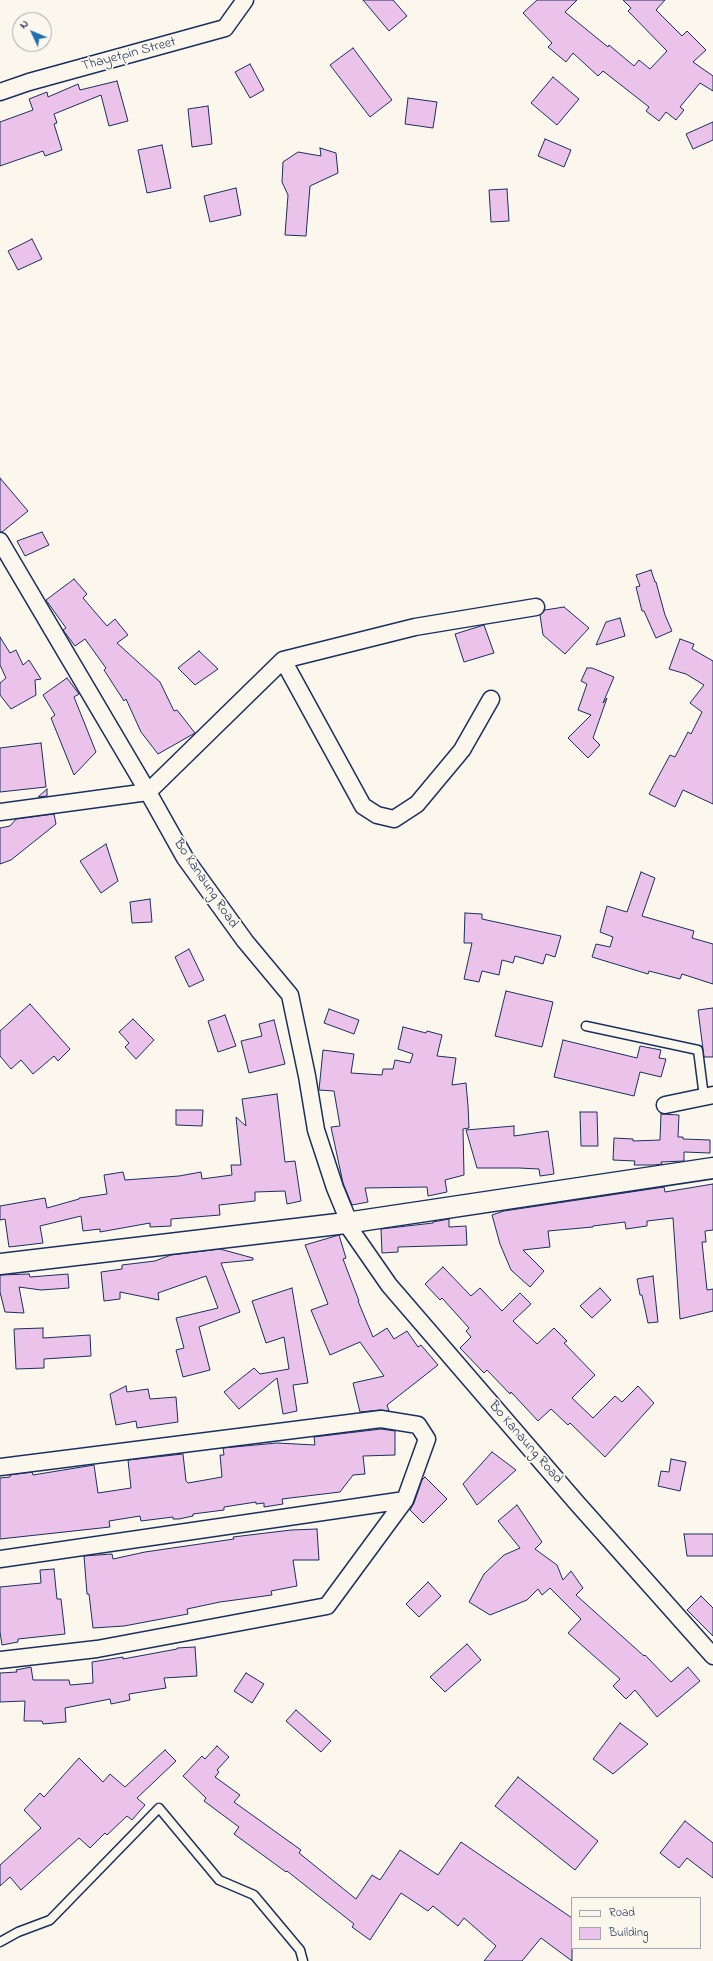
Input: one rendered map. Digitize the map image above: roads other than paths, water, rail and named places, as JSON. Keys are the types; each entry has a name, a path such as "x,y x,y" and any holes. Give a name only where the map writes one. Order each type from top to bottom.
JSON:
{"street":[{"name":"Thayetpin Street","path":"0,92 29,82 225,28 245,0"},
{"name":"Bo Kanaung Road","path":"0,541 148,792 185,858 245,941 290,995 307,1076 316,1130 347,1222 390,1285 576,1502 713,1656"},
{"path":"0,812 148,792 283,660 415,627 536,607"},
{"path":"283,660 363,806 377,815 394,819 418,804 462,750 491,699"},
{"path":"665,1105 709,1096"},
{"path":"0,1264 347,1222 713,1168"},
{"path":"0,1468 382,1419 418,1424 427,1439 405,1500 327,1606 97,1649 0,1660"},
{"path":"0,1559 405,1500"}],"lane":[{"path":"586,1026 698,1050 709,1096"},
{"path":"0,1942 18,1932 50,1920 159,1808 219,1880 254,1895 300,1950 303,1961"}]}
